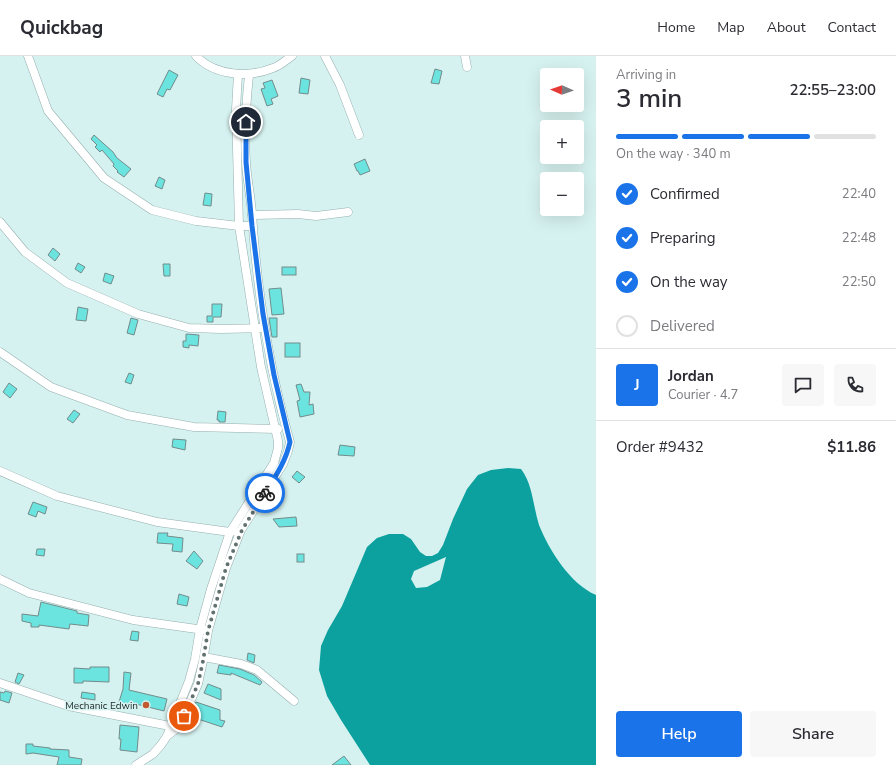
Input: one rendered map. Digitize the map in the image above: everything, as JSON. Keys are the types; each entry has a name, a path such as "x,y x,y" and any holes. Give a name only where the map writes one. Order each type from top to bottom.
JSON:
{"street":[{"path":"28,56 48,111 104,178 152,210 196,221 252,226"},
{"path":"196,56 217,69 238,74 249,74 274,68 292,56"},
{"path":"326,56 340,85 359,135"},
{"path":"465,56 467,67"},
{"path":"175,726 195,659 200,629 211,589 230,532 274,463 278,448 278,441 261,367 239,226 236,109 238,74"},
{"path":"136,765 153,754 161,745 175,726 198,684 208,631 226,568 242,530 283,464 290,442 274,375 265,327 252,226 246,162 245,108 249,74"},
{"path":"252,215 298,214 316,216 348,212"},
{"path":"0,222 25,252 67,282 138,314 189,328 256,329 265,327"},
{"path":"0,352 52,387 127,415 194,427 275,428 286,430"},
{"path":"0,471 57,496 157,522 230,532 242,530"},
{"path":"0,579 29,593 133,620 208,631"},
{"path":"204,657 241,664 257,670 294,701"},
{"path":"0,683 68,706 175,726"}],"water":[{"path":"508,468 521,469 528,482 539,525 548,545 569,575 586,590 596,595 596,765 370,765 327,696 319,670 321,646 328,630 342,606 367,547 377,538 389,534 403,534 411,539 420,552 426,556 432,556 438,553 443,545 467,489 478,475 491,470","holes":["446,557 440,580 427,587 416,588 411,579 414,571"]}],"building":[{"path":"435,69 442,71 439,84 431,83"},
{"path":"169,70 178,75 170,90 167,89 163,97 157,94"},
{"path":"301,78 310,80 308,94 299,93"},
{"path":"272,80 278,96 271,99 273,104 267,106 261,89 265,88 263,83"},
{"path":"94,135 113,152 117,158 131,169 124,177 117,172 118,171 113,166 114,164 102,150 100,152 95,147 97,145 91,139"},
{"path":"365,159 370,171 360,175 354,164"},
{"path":"159,177 165,180 162,189 155,186"},
{"path":"205,193 212,194 211,206 203,205"},
{"path":"53,248 60,254 55,261 48,255"},
{"path":"78,263 85,267 81,273 75,269"},
{"path":"163,264 170,264 170,276 164,276"},
{"path":"282,267 296,267 296,275 282,275"},
{"path":"105,273 114,276 111,284 103,281"},
{"path":"281,288 284,314 272,315 269,289"},
{"path":"212,304 222,304 221,317 213,317 213,322 207,322 207,316 212,316"},
{"path":"78,307 88,309 86,321 76,320"},
{"path":"131,318 138,320 134,335 127,333"},
{"path":"269,318 277,318 277,337 272,337"},
{"path":"186,334 199,335 198,346 189,345 189,348 183,347 183,341 186,341"},
{"path":"285,343 300,343 300,357 285,357"},
{"path":"129,373 134,375 131,384 125,382"},
{"path":"9,383 17,389 10,398 3,392"},
{"path":"301,384 304,392 310,392 309,405 313,404 314,414 300,417 297,401 300,400 296,385"},
{"path":"74,410 80,414 73,423 67,419"},
{"path":"218,411 226,412 225,422 219,422 219,420 217,420"},
{"path":"173,439 186,440 185,450 172,447"},
{"path":"340,445 355,447 354,456 338,455"},
{"path":"297,471 305,477 299,483 292,477"},
{"path":"33,502 47,507 45,514 38,511 36,517 28,514"},
{"path":"296,517 297,526 279,527 273,519"},
{"path":"158,533 168,533 167,536 183,538 182,552 172,551 173,544 157,543"},
{"path":"37,549 45,549 44,556 36,555"},
{"path":"194,551 203,561 197,569 186,561"},
{"path":"297,554 304,554 304,562 297,562"},
{"path":"179,594 189,597 187,606 177,604"},
{"path":"41,602 77,611 77,613 89,615 88,626 70,624 69,629 39,625 39,627 31,627 31,623 22,621 22,614 38,616"},
{"path":"132,631 139,632 138,641 130,640"},
{"path":"248,653 255,655 254,663 247,660"},
{"path":"219,665 240,669 254,675 262,682 260,685 231,673 231,675 217,673"},
{"path":"90,667 109,667 109,682 83,681 83,683 74,683 74,668 90,669"},
{"path":"124,672 131,673 129,690 167,699 164,711 136,704 135,709 118,705 123,689"},
{"path":"18,673 24,675 19,684 15,682"},
{"path":"208,684 221,689 221,700 204,693"},
{"path":"5,691 12,693 9,703 0,700 0,692 4,693"},
{"path":"82,692 95,694 95,700 81,698"},
{"path":"196,702 220,710 220,720 225,721 222,727 198,719 191,730 185,726"},
{"path":"120,725 139,727 137,752 120,750"},
{"path":"26,744 33,744 33,746 50,749 69,750 69,757 82,759 81,765 57,765 59,757 33,753 26,754"},
{"path":"344,756 351,765 332,765"}],"way so far":[{"path":"184,716 198,684 208,631 226,568 242,530 265,493"}],"place":[{"name":"Mechanic Edwin","path":"146,705"}],"route":[{"path":"246,122 246,162 263,314 274,375 290,442 283,464 265,493"}]}
